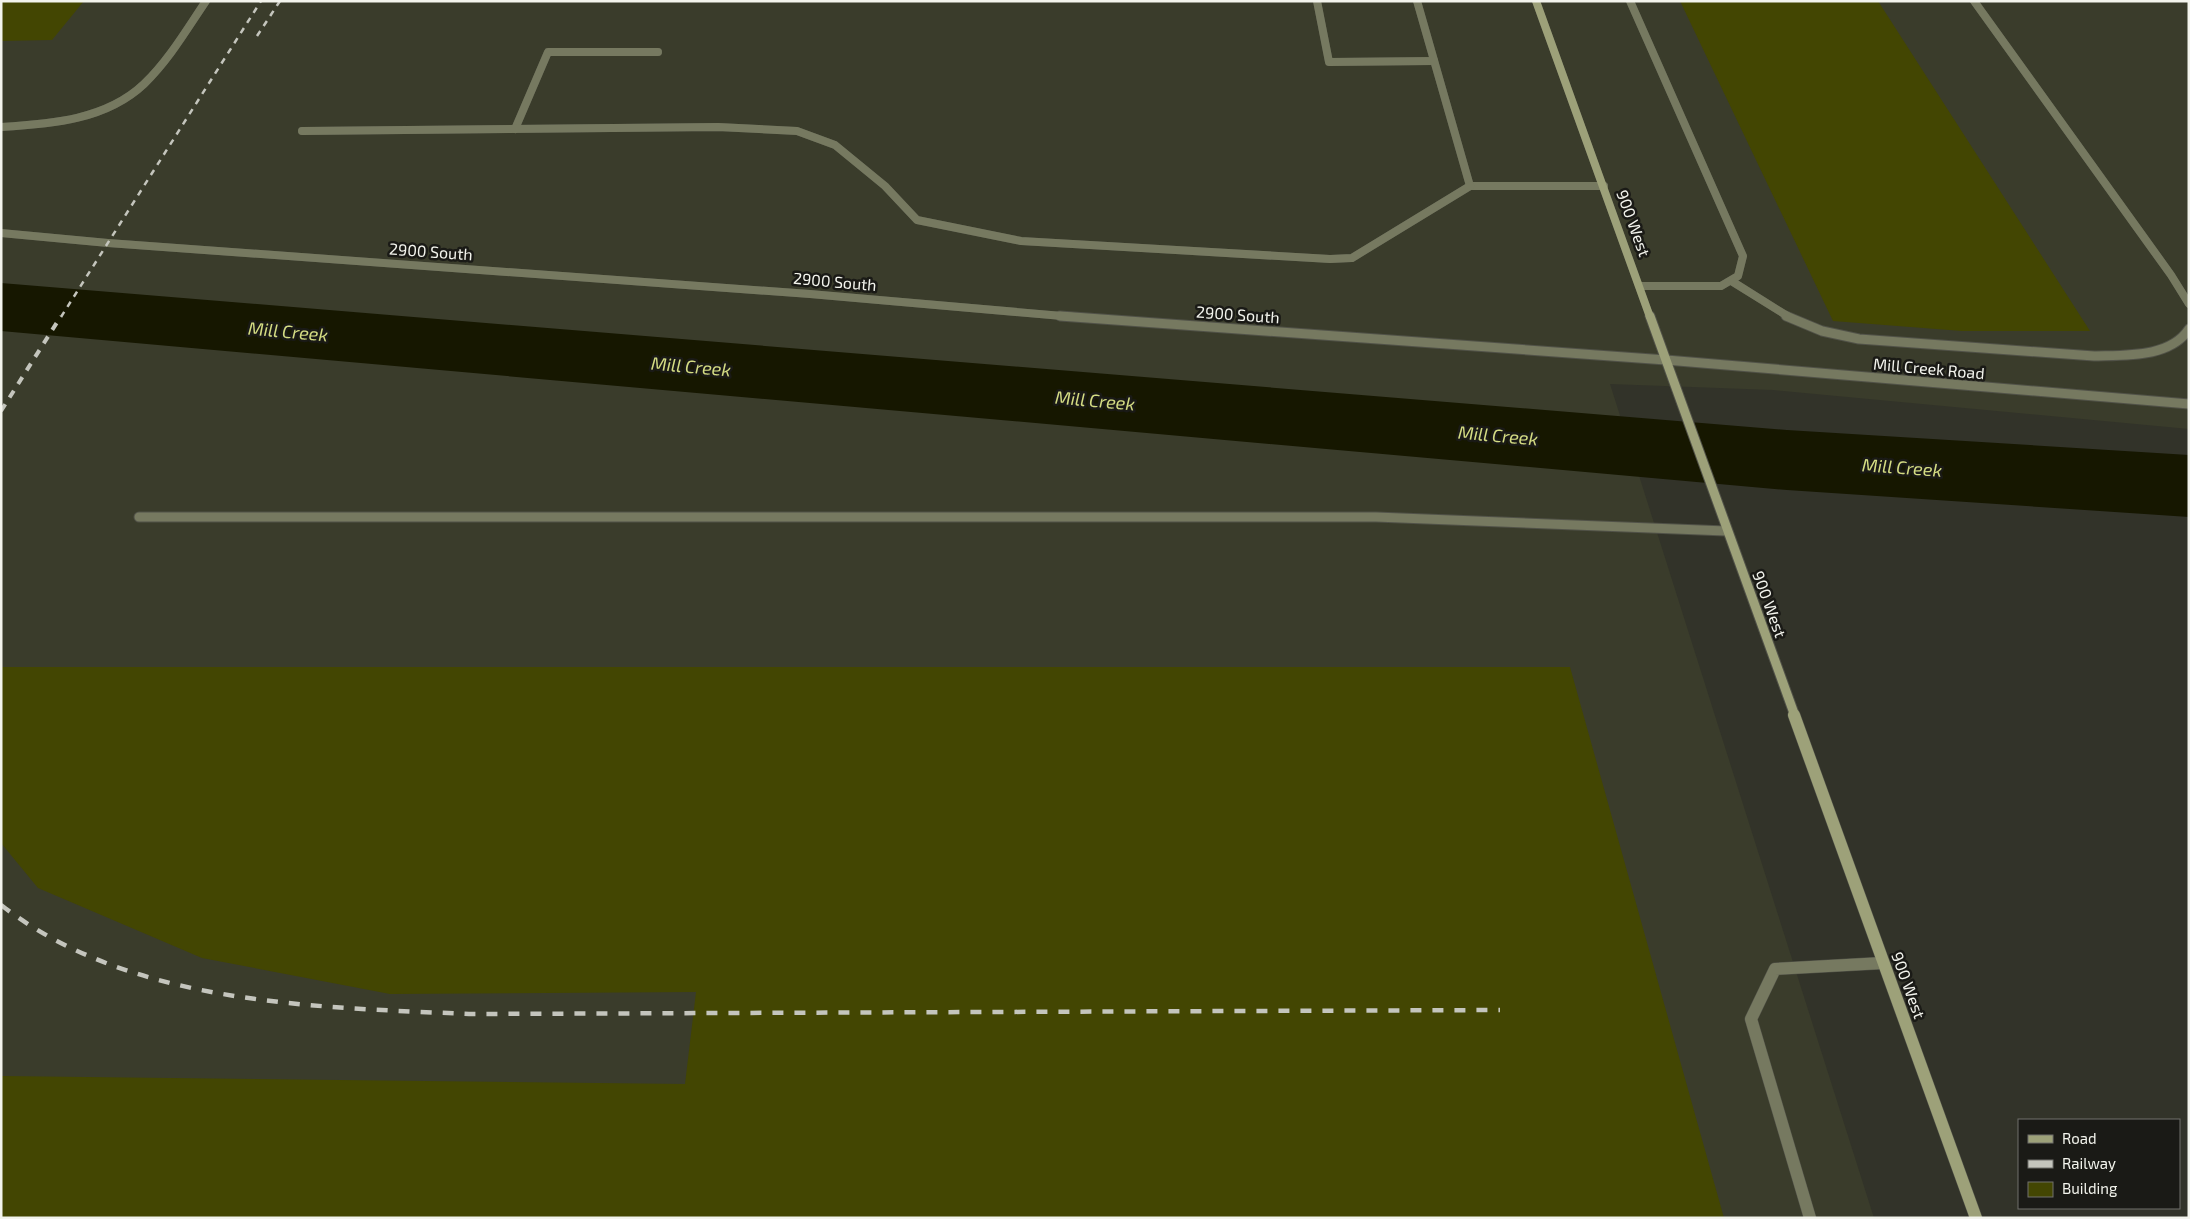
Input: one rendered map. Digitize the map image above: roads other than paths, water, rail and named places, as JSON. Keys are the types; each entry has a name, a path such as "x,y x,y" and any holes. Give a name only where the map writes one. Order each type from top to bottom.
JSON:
{"main road":[{"name":"900 West","path":"1536,1 1640,286 1726,531 1976,1218"}],"street":[{"path":"1,127 40,124 81,117 120,101 143,85 160,66 206,1"},
{"path":"1317,1 1329,62 1434,61"},
{"path":"1417,1 1470,186"},
{"path":"1630,1 1743,256 1740,274 1733,282 1721,286 1640,286"},
{"path":"1974,1 2171,275 2189,304"},
{"path":"515,129 548,52 658,52"},
{"path":"302,131 718,127 797,131 835,145 884,186 917,220 1021,241 1330,259 1352,258 1470,186 1604,186"},
{"name":"2900 South","path":"1,233 108,243 819,295 1129,322 1666,360"},
{"path":"1733,282 1799,324 1835,335 1859,339 2052,353 2114,354 2146,353 2168,348 2180,341 2189,329"},
{"name":"Mill Creek Road","path":"1666,360 2189,404"},
{"path":"139,517 1376,516 1726,531"},
{"path":"1810,1218 1751,1019 1775,969 1884,963"}],"waterway":[{"name":"Mill Creek","path":"1,307 1787,460 2189,486"}],"railway":[{"path":"61,317 261,1"},
{"path":"257,36 280,1"},
{"path":"1,411 61,316"},
{"path":"1,905 52,938 107,963 165,982 225,994 286,1003 348,1008 469,1014 1500,1010"}]}
